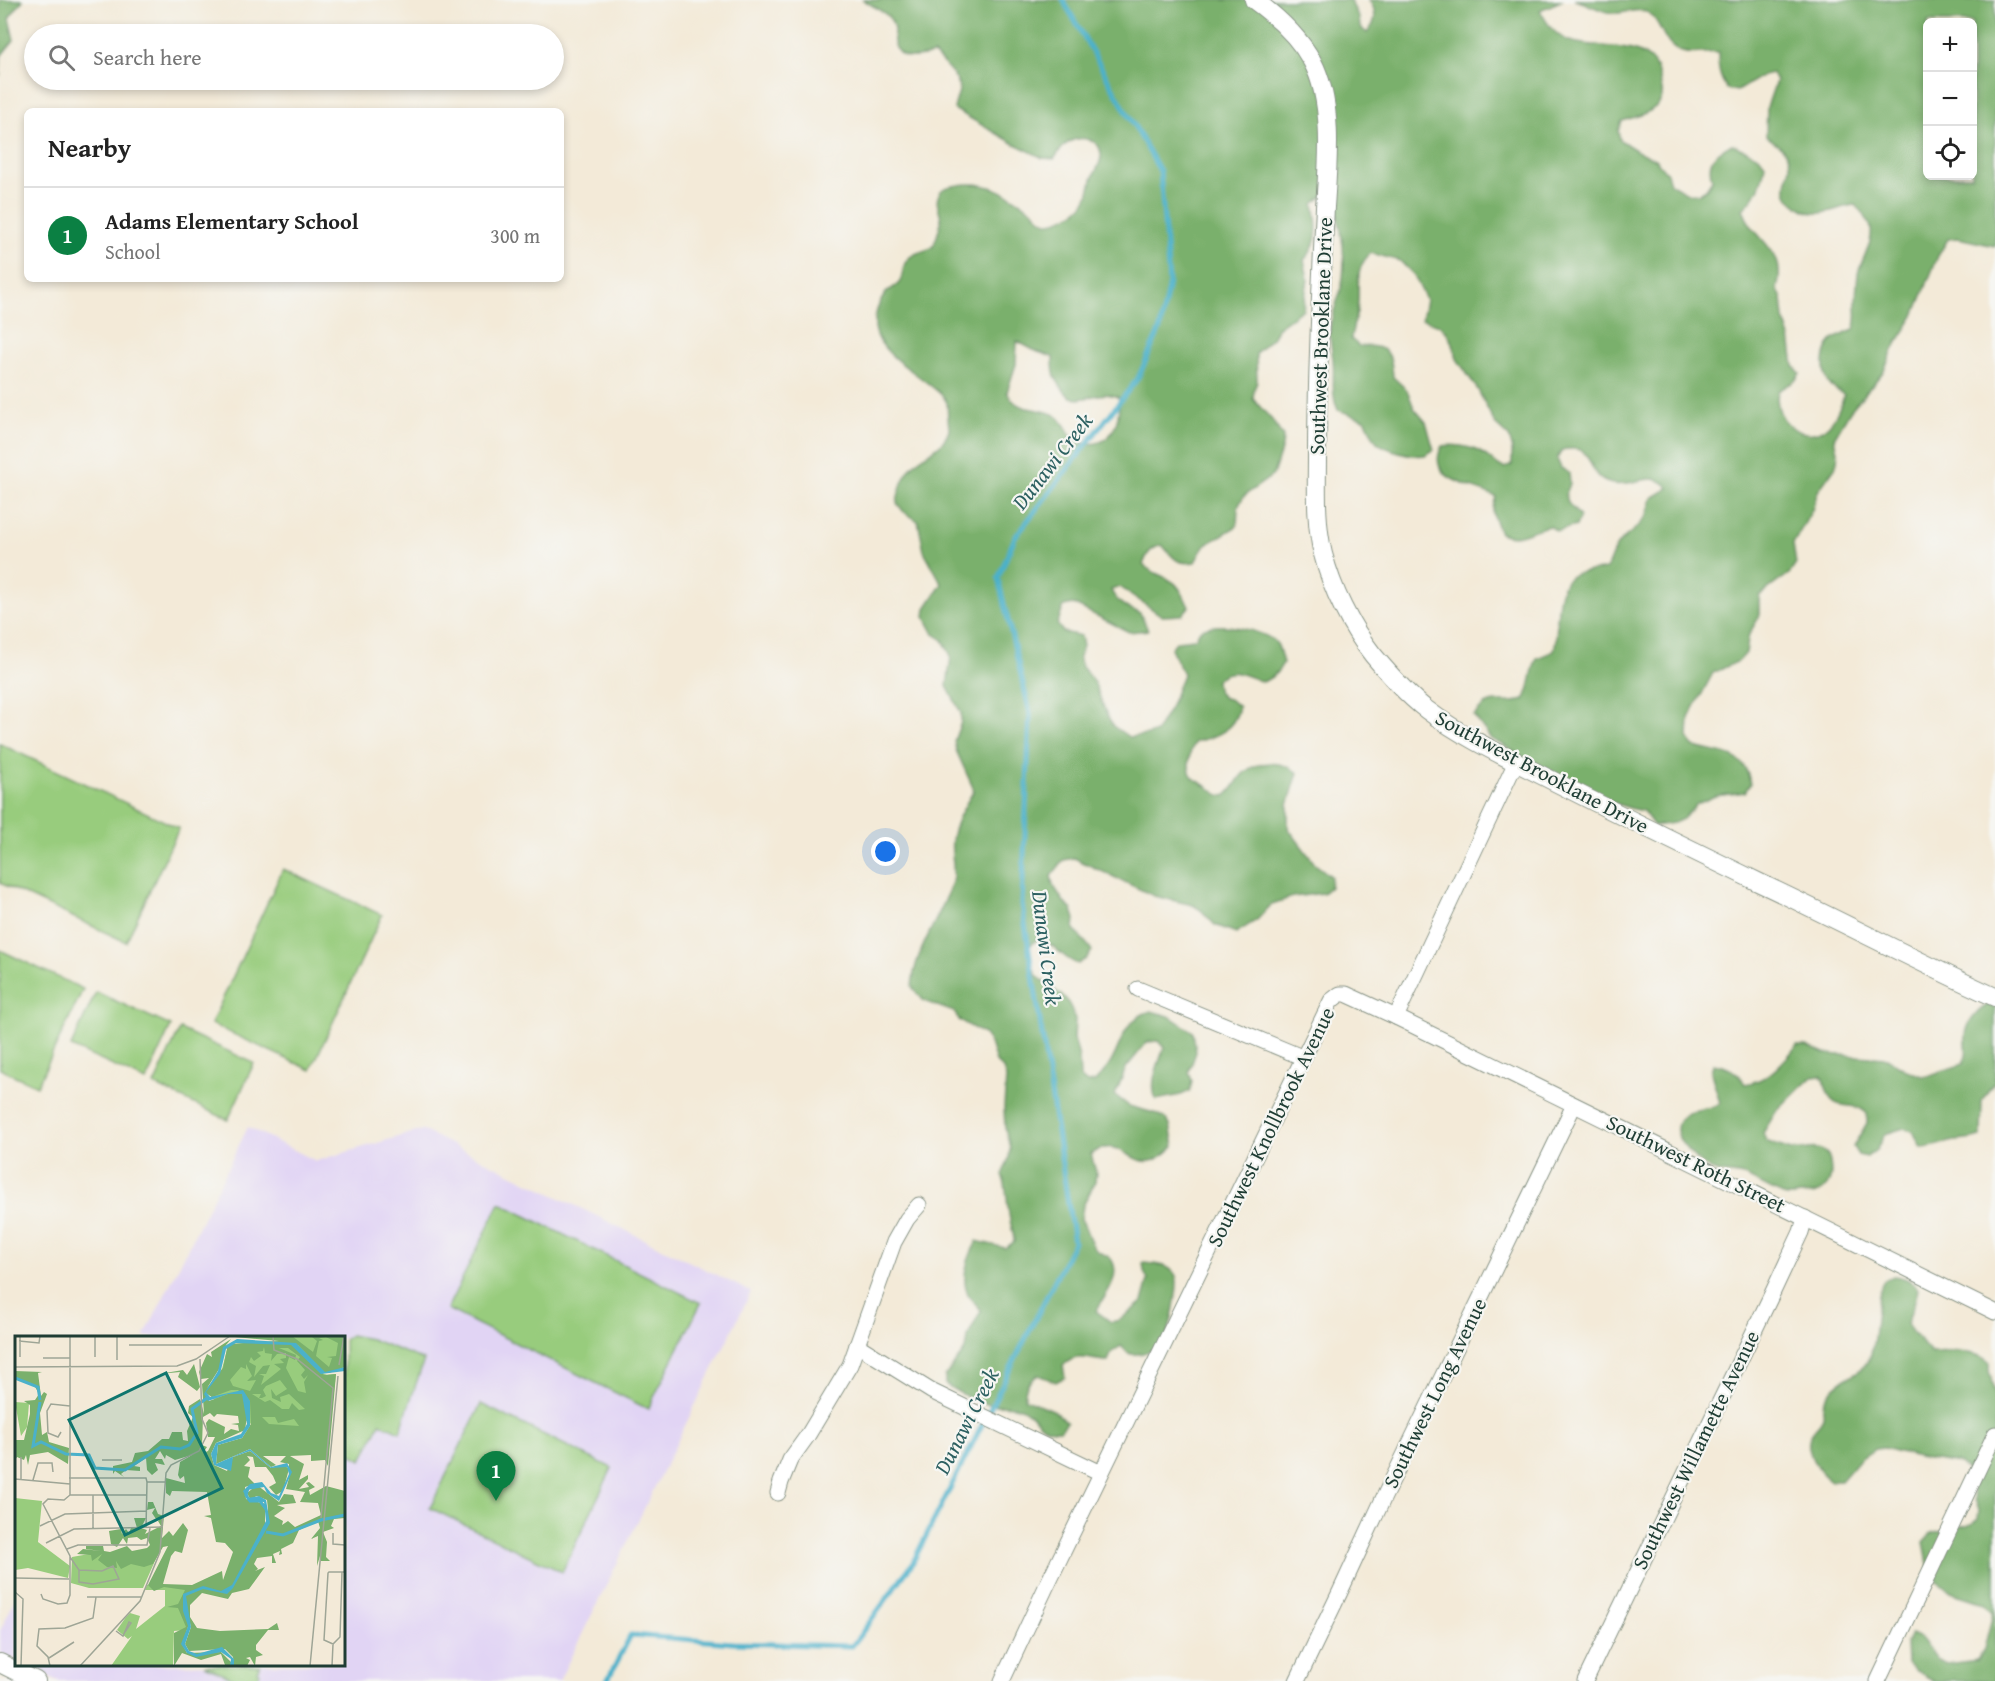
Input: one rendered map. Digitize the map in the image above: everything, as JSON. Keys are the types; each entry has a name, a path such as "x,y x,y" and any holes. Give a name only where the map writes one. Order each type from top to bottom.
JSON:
{"street":[{"name":"Southwest Brooklane Drive","path":"1254,0 1292,33 1314,64 1322,92 1329,136 1317,393 1317,512 1323,552 1339,597 1358,634 1373,655 1426,710 1487,747 1651,831 1848,924 1902,954 1995,998"},
{"path":"1396,1017 1516,762"},
{"path":"1138,989 1304,1058"},
{"name":"Southwest Knollbrook Avenue","path":"1002,1681 1332,1001 1340,994 1346,994 1396,1017"},
{"name":"Southwest Roth Street","path":"1396,1017 1995,1312"},
{"name":"Southwest Long Avenue","path":"1297,1681 1574,1105"},
{"path":"778,1493 790,1460 808,1435 850,1365 894,1242 907,1219 919,1205"},
{"name":"Southwest Willamette Avenue","path":"1585,1681 1771,1296 1801,1232 1805,1218"},
{"path":"857,1345 931,1391 1101,1473"},
{"path":"1878,1681 1995,1434"},
{"path":"0,1663 36,1681"}],"shaded area":[{"path":"248,1127 316,1161 422,1130 751,1292 559,1681 58,1681 26,1666 345,1666 345,1336 144,1336"},
{"path":"15,1599 15,1660 0,1653 0,1631"}],"green space":[{"path":"0,0 23,0 9,18 14,40 1,56 0,76"},
{"path":"863,0 1350,0 1359,18 1360,27 1367,33 1375,17 1369,0 1563,0 1540,10 1559,35 1576,43 1625,48 1647,56 1656,67 1662,90 1659,103 1649,112 1622,121 1618,131 1620,140 1655,159 1667,173 1670,183 1689,194 1698,194 1706,189 1712,180 1710,166 1713,158 1732,144 1759,156 1765,164 1758,189 1743,209 1754,229 1774,254 1778,264 1777,289 1782,298 1794,366 1800,373 1795,381 1778,391 1777,403 1780,413 1794,429 1803,433 1813,433 1823,429 1832,421 1844,395 1827,381 1824,371 1825,356 1832,341 1854,330 1858,274 1871,235 1869,222 1856,205 1825,213 1812,213 1790,200 1786,187 1790,168 1788,155 1766,136 1767,107 1776,81 1772,73 1763,75 1737,91 1727,89 1720,72 1718,53 1691,54 1676,49 1671,46 1654,19 1646,12 1637,10 1609,13 1574,0 1995,0 1995,246 1958,238 1948,239 1938,256 1914,316 1896,344 1883,372 1850,411 1834,438 1838,456 1836,466 1818,491 1812,510 1793,544 1796,564 1790,573 1759,596 1759,617 1749,634 1746,653 1739,661 1713,673 1689,718 1688,737 1692,746 1729,755 1736,759 1743,765 1750,784 1745,792 1715,796 1697,804 1683,819 1674,823 1654,826 1643,811 1594,797 1491,739 1474,716 1480,709 1491,703 1524,700 1537,658 1554,651 1559,601 1564,584 1577,574 1606,569 1619,543 1643,520 1652,498 1669,488 1655,479 1623,484 1606,482 1599,478 1586,454 1581,450 1562,450 1557,459 1561,468 1569,473 1570,484 1566,494 1568,503 1580,517 1576,526 1557,531 1549,526 1513,536 1500,533 1493,507 1496,497 1454,480 1440,467 1438,458 1442,446 1461,446 1480,452 1504,468 1512,465 1512,447 1509,437 1495,424 1478,390 1457,359 1447,333 1441,326 1422,319 1426,300 1414,275 1400,261 1371,253 1365,259 1359,273 1358,303 1351,339 1359,346 1382,348 1389,355 1393,377 1407,390 1414,408 1426,422 1434,450 1425,455 1414,455 1393,450 1377,442 1366,420 1338,410 1336,404 1333,392 1330,332 1343,278 1343,246 1332,196 1322,197 1314,204 1316,234 1313,247 1304,260 1308,279 1303,309 1278,327 1273,337 1256,353 1257,381 1253,399 1272,420 1283,437 1273,475 1244,496 1238,507 1237,526 1204,546 1195,562 1179,561 1162,545 1152,549 1148,554 1143,565 1173,582 1182,593 1189,607 1182,615 1162,616 1120,587 1111,590 1113,595 1123,605 1140,613 1148,630 1129,632 1073,604 1064,606 1057,624 1063,632 1081,636 1083,646 1079,657 1082,667 1094,682 1113,726 1129,737 1156,732 1170,708 1183,674 1171,648 1177,641 1194,639 1199,631 1206,628 1227,626 1263,634 1277,644 1283,663 1270,678 1263,682 1233,672 1216,680 1217,689 1222,697 1231,700 1239,707 1237,715 1223,732 1195,742 1190,756 1190,771 1195,779 1225,796 1244,773 1257,765 1278,764 1298,773 1288,805 1288,828 1315,864 1331,876 1330,887 1323,893 1293,897 1272,904 1257,920 1236,933 1215,925 1193,905 1154,896 1074,858 1064,860 1051,876 1053,885 1072,910 1075,919 1074,929 1092,951 1078,964 1043,941 1036,940 1029,947 1037,976 1066,999 1071,1008 1075,1019 1074,1039 1079,1057 1080,1077 1087,1083 1095,1082 1113,1059 1128,1027 1141,1015 1151,1011 1169,1016 1193,1032 1196,1052 1189,1072 1192,1081 1190,1091 1181,1095 1156,1100 1154,1080 1164,1048 1158,1041 1147,1042 1126,1068 1115,1095 1129,1106 1165,1118 1170,1125 1174,1146 1160,1157 1149,1161 1139,1160 1114,1148 1104,1148 1091,1154 1096,1172 1095,1182 1083,1206 1081,1219 1095,1249 1109,1257 1114,1265 1114,1279 1096,1311 1111,1322 1120,1320 1142,1302 1148,1280 1143,1263 1162,1265 1173,1272 1177,1281 1174,1308 1167,1335 1159,1346 1143,1353 1128,1353 1121,1346 1112,1352 1108,1361 1079,1358 1068,1361 1063,1366 1065,1377 1056,1382 1038,1375 1031,1380 1025,1391 1025,1399 1053,1410 1067,1422 1060,1430 1047,1429 1021,1408 980,1402 945,1384 945,1376 963,1353 968,1336 981,1310 968,1294 965,1281 966,1267 974,1247 977,1241 1005,1248 1014,1242 1002,1175 1009,1158 1010,1148 1005,1128 1006,1078 984,1034 959,1020 954,1012 924,1001 912,987 918,960 952,882 952,846 955,828 974,790 954,741 961,722 961,713 947,686 951,656 943,640 934,634 925,617 926,608 942,584 924,551 918,521 903,511 897,503 901,486 909,471 916,462 940,445 947,436 949,430 947,403 940,393 885,348 878,337 875,325 877,310 885,294 900,281 906,261 912,255 933,247 941,217 937,201 942,190 950,186 969,184 989,187 1016,199 1041,219 1047,222 1055,221 1073,213 1085,202 1101,154 1094,142 1079,139 1067,143 1054,159 1043,158 954,109 959,85 950,70 934,54 910,57 900,54 894,43 894,26 884,13","holes":["1017,341 1035,351 1053,357 1055,377 1068,395 1081,399 1102,394 1119,398 1117,419 1110,435 1096,443 1086,444 1074,441 1058,417 1051,413 1024,407 1012,399 1007,392 1016,364"]},
{"path":"0,744 179,828 126,942 0,883"},
{"path":"283,869 382,915 311,1070 211,1024"},
{"path":"0,950 83,989 37,1086 0,1069"},
{"path":"96,992 171,1026 146,1081 71,1047"},
{"path":"1989,1004 1995,1008 1995,1081 1982,1100 1981,1137 1921,1148 1913,1131 1904,1128 1885,1134 1876,1150 1867,1157 1858,1155 1853,1147 1867,1123 1867,1113 1860,1108 1834,1102 1829,1097 1821,1076 1812,1077 1777,1110 1763,1133 1766,1141 1779,1146 1796,1150 1819,1149 1826,1153 1829,1157 1831,1171 1829,1183 1818,1192 1785,1196 1746,1177 1714,1171 1694,1157 1681,1142 1677,1127 1684,1116 1720,1103 1711,1073 1713,1064 1732,1070 1745,1084 1768,1075 1797,1046 1807,1046 1825,1054 1887,1058 1904,1069 1924,1077 1963,1064 1968,1026 1977,1013"},
{"path":"180,1029 254,1063 228,1120 154,1085"},
{"path":"500,1203 701,1303 648,1409 447,1309"},
{"path":"1893,1276 1907,1279 1918,1289 1907,1323 1931,1353 1969,1353 1989,1362 1995,1395 1995,1681 1935,1681 1914,1670 1907,1663 1906,1643 1911,1634 1920,1638 1938,1660 1946,1664 1978,1660 1984,1649 1993,1613 1984,1603 1950,1592 1937,1581 1928,1564 1924,1542 1931,1534 1970,1524 1978,1518 1979,1509 1968,1471 1960,1464 1921,1458 1884,1448 1875,1449 1860,1459 1841,1481 1831,1481 1821,1472 1810,1454 1809,1440 1823,1417 1823,1404 1826,1397 1836,1385 1862,1368 1870,1357 1879,1293 1885,1280"},
{"path":"350,1335 371,1339 424,1360 400,1432 380,1423 362,1460 345,1452 345,1339"},
{"path":"481,1404 612,1468 562,1572 430,1508"},
{"path":"207,1666 260,1666 257,1671 260,1673 255,1681 239,1681"}],"waterway":[{"name":"Dunawi Creek","path":"607,1681 631,1635 733,1643 852,1646 912,1564 1074,1242 1022,904 1030,713 998,578 1015,537 1138,378 1160,329 1169,282 1160,171 1063,0"}],"place":[{"name":"Adams Elementary School","path":"496,1501"}]}
